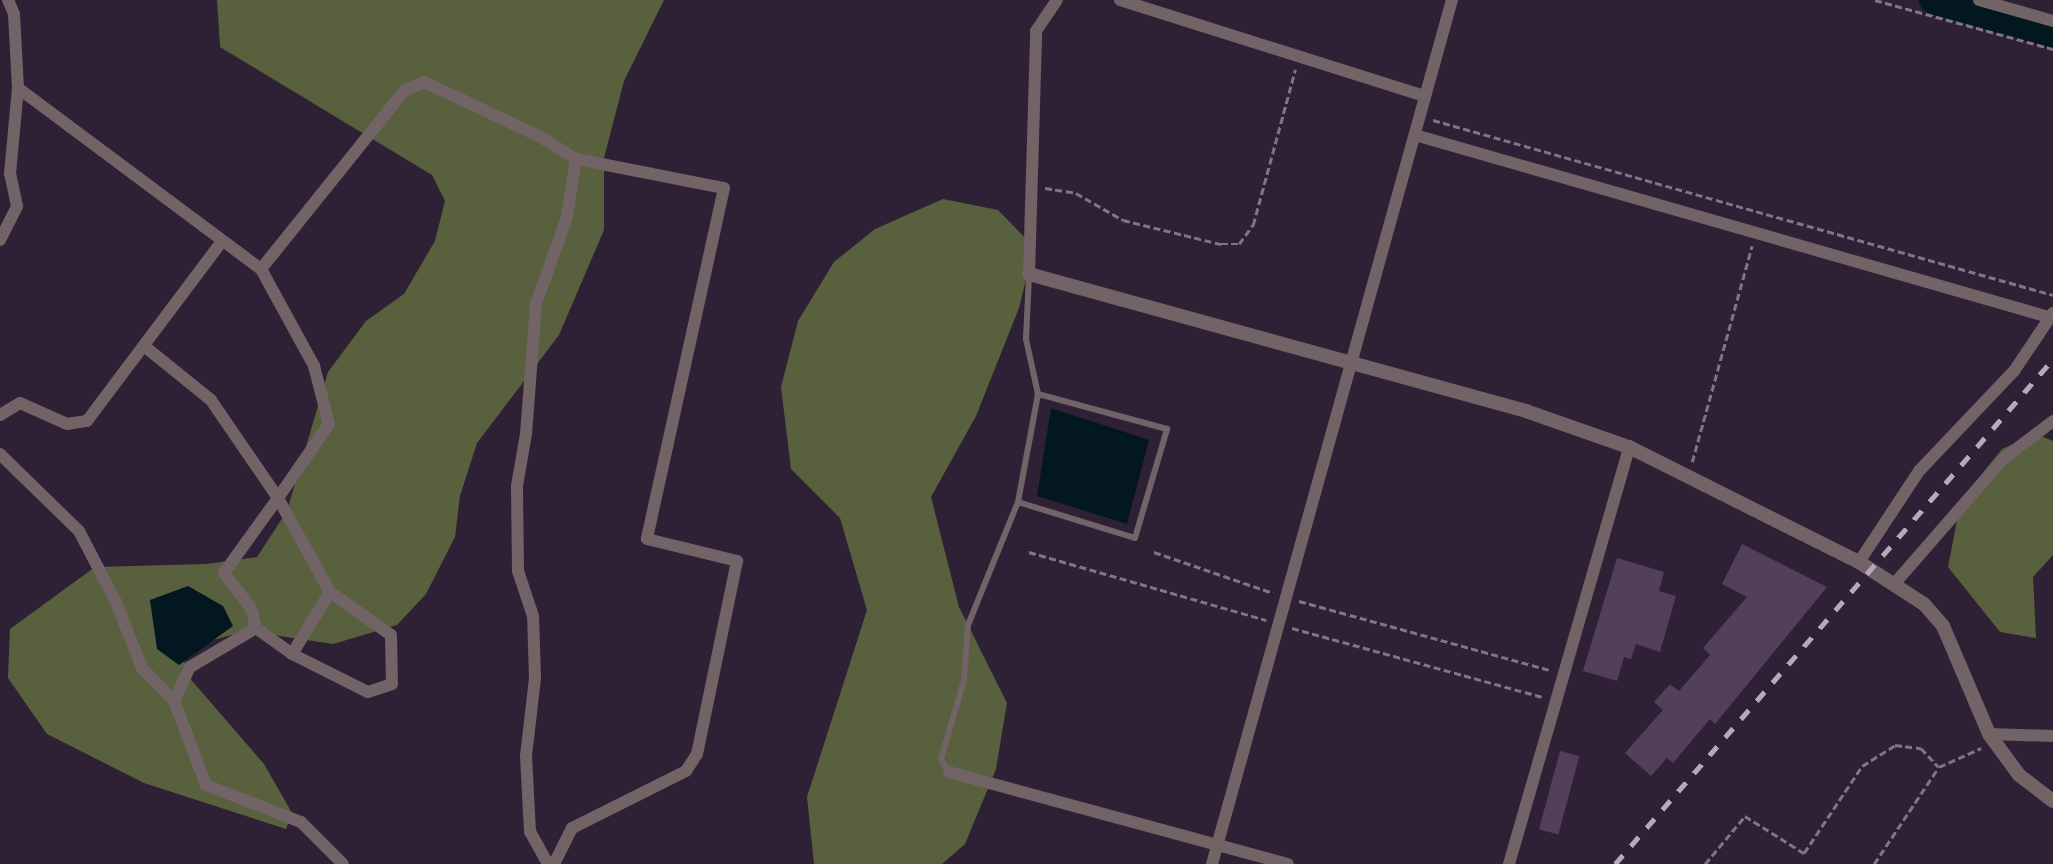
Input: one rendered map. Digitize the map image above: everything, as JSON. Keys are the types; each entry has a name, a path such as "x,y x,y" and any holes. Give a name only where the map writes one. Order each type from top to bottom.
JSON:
{"street":[{"path":"0,240 17,206 10,174 18,88 14,14 8,0"},
{"path":"1057,0 1036,31 1029,274 1526,411 1629,447 1859,562 1924,604 1943,626 1991,738 2019,775 2053,801"},
{"path":"1119,0 1425,96"},
{"path":"1212,864 1452,0"},
{"path":"1979,0 2053,21"},
{"path":"261,269 404,91 424,82 539,136 576,159 724,188 647,539 737,561 697,754 686,771 572,828 554,864"},
{"path":"18,88 261,269 314,366 329,424 278,498 224,573 251,608 256,628 292,654 368,692 392,684 391,635 330,592 278,498 211,400 144,346"},
{"path":"1415,135 2051,315 2014,371 1919,471 1859,562"},
{"path":"548,864 530,832 526,756 534,678 533,616 518,571 517,486 526,434 536,304 567,217 576,159"},
{"path":"0,415 20,403 67,424 88,421 222,242"},
{"path":"1895,583 2003,459 2053,421"},
{"path":"1509,864 1629,447"},
{"path":"0,454 79,531 116,602 142,668 174,701 206,785 301,822 343,864"},
{"path":"292,654 330,592"},
{"path":"174,701 190,667 256,628"},
{"path":"1991,738 2053,736"},
{"path":"949,772 1288,864"}],"lane":[{"path":"949,772 941,758 964,680 968,625 1018,502 1038,394 1026,340 1029,274"},
{"path":"1018,502 1135,538 1167,429 1038,394"}],"path":[{"path":"1875,0 2053,49"},
{"path":"1031,186 1076,193 1123,220 1221,244 1239,244 1253,225 1299,57"},
{"path":"1420,116 2053,295"},
{"path":"1688,475 1755,233"},
{"path":"1154,552 1285,597 1563,674"},
{"path":"1874,864 1939,767 1991,738"},
{"path":"1705,864 1745,816 1804,853 1862,766 1895,745 1921,748 1939,767"}],"green space":[{"path":"217,0 664,0 624,81 604,158 604,230 559,335 477,443 460,496 455,537 426,594 397,625 333,644 247,631 182,648 187,675 264,764 292,813 286,829 144,783 47,734 8,678 10,629 95,567 206,564 257,557 287,511 328,372 366,321 404,294 435,241 445,201 432,175 220,47"},
{"path":"943,199 998,210 1034,247 1019,308 976,416 931,497 959,607 1007,703 996,769 965,844 942,864 814,864 807,797 867,610 840,518 791,469 781,387 798,321 834,262 875,229"},
{"path":"2036,434 2053,441 2053,555 2033,577 2036,638 2000,632 1948,567 1961,500 2002,449"}],"water":[{"path":"1051,408 1149,440 1127,524 1037,496"},
{"path":"188,586 223,606 233,626 179,665 157,649 150,600"}],"building":[{"path":"1742,544 1827,587 1715,724 1710,719 1673,763 1667,758 1651,776 1625,753 1663,710 1654,702 1670,684 1679,691 1710,655 1703,648 1747,597 1722,584"},
{"path":"1617,558 1664,572 1659,591 1676,596 1660,652 1636,644 1631,659 1624,657 1617,681 1583,671"},
{"path":"1560,751 1579,756 1558,834 1539,829"}],"waterway":[{"path":"1933,0 2053,34"}],"railway":[{"path":"1615,864 2053,359"}]}
